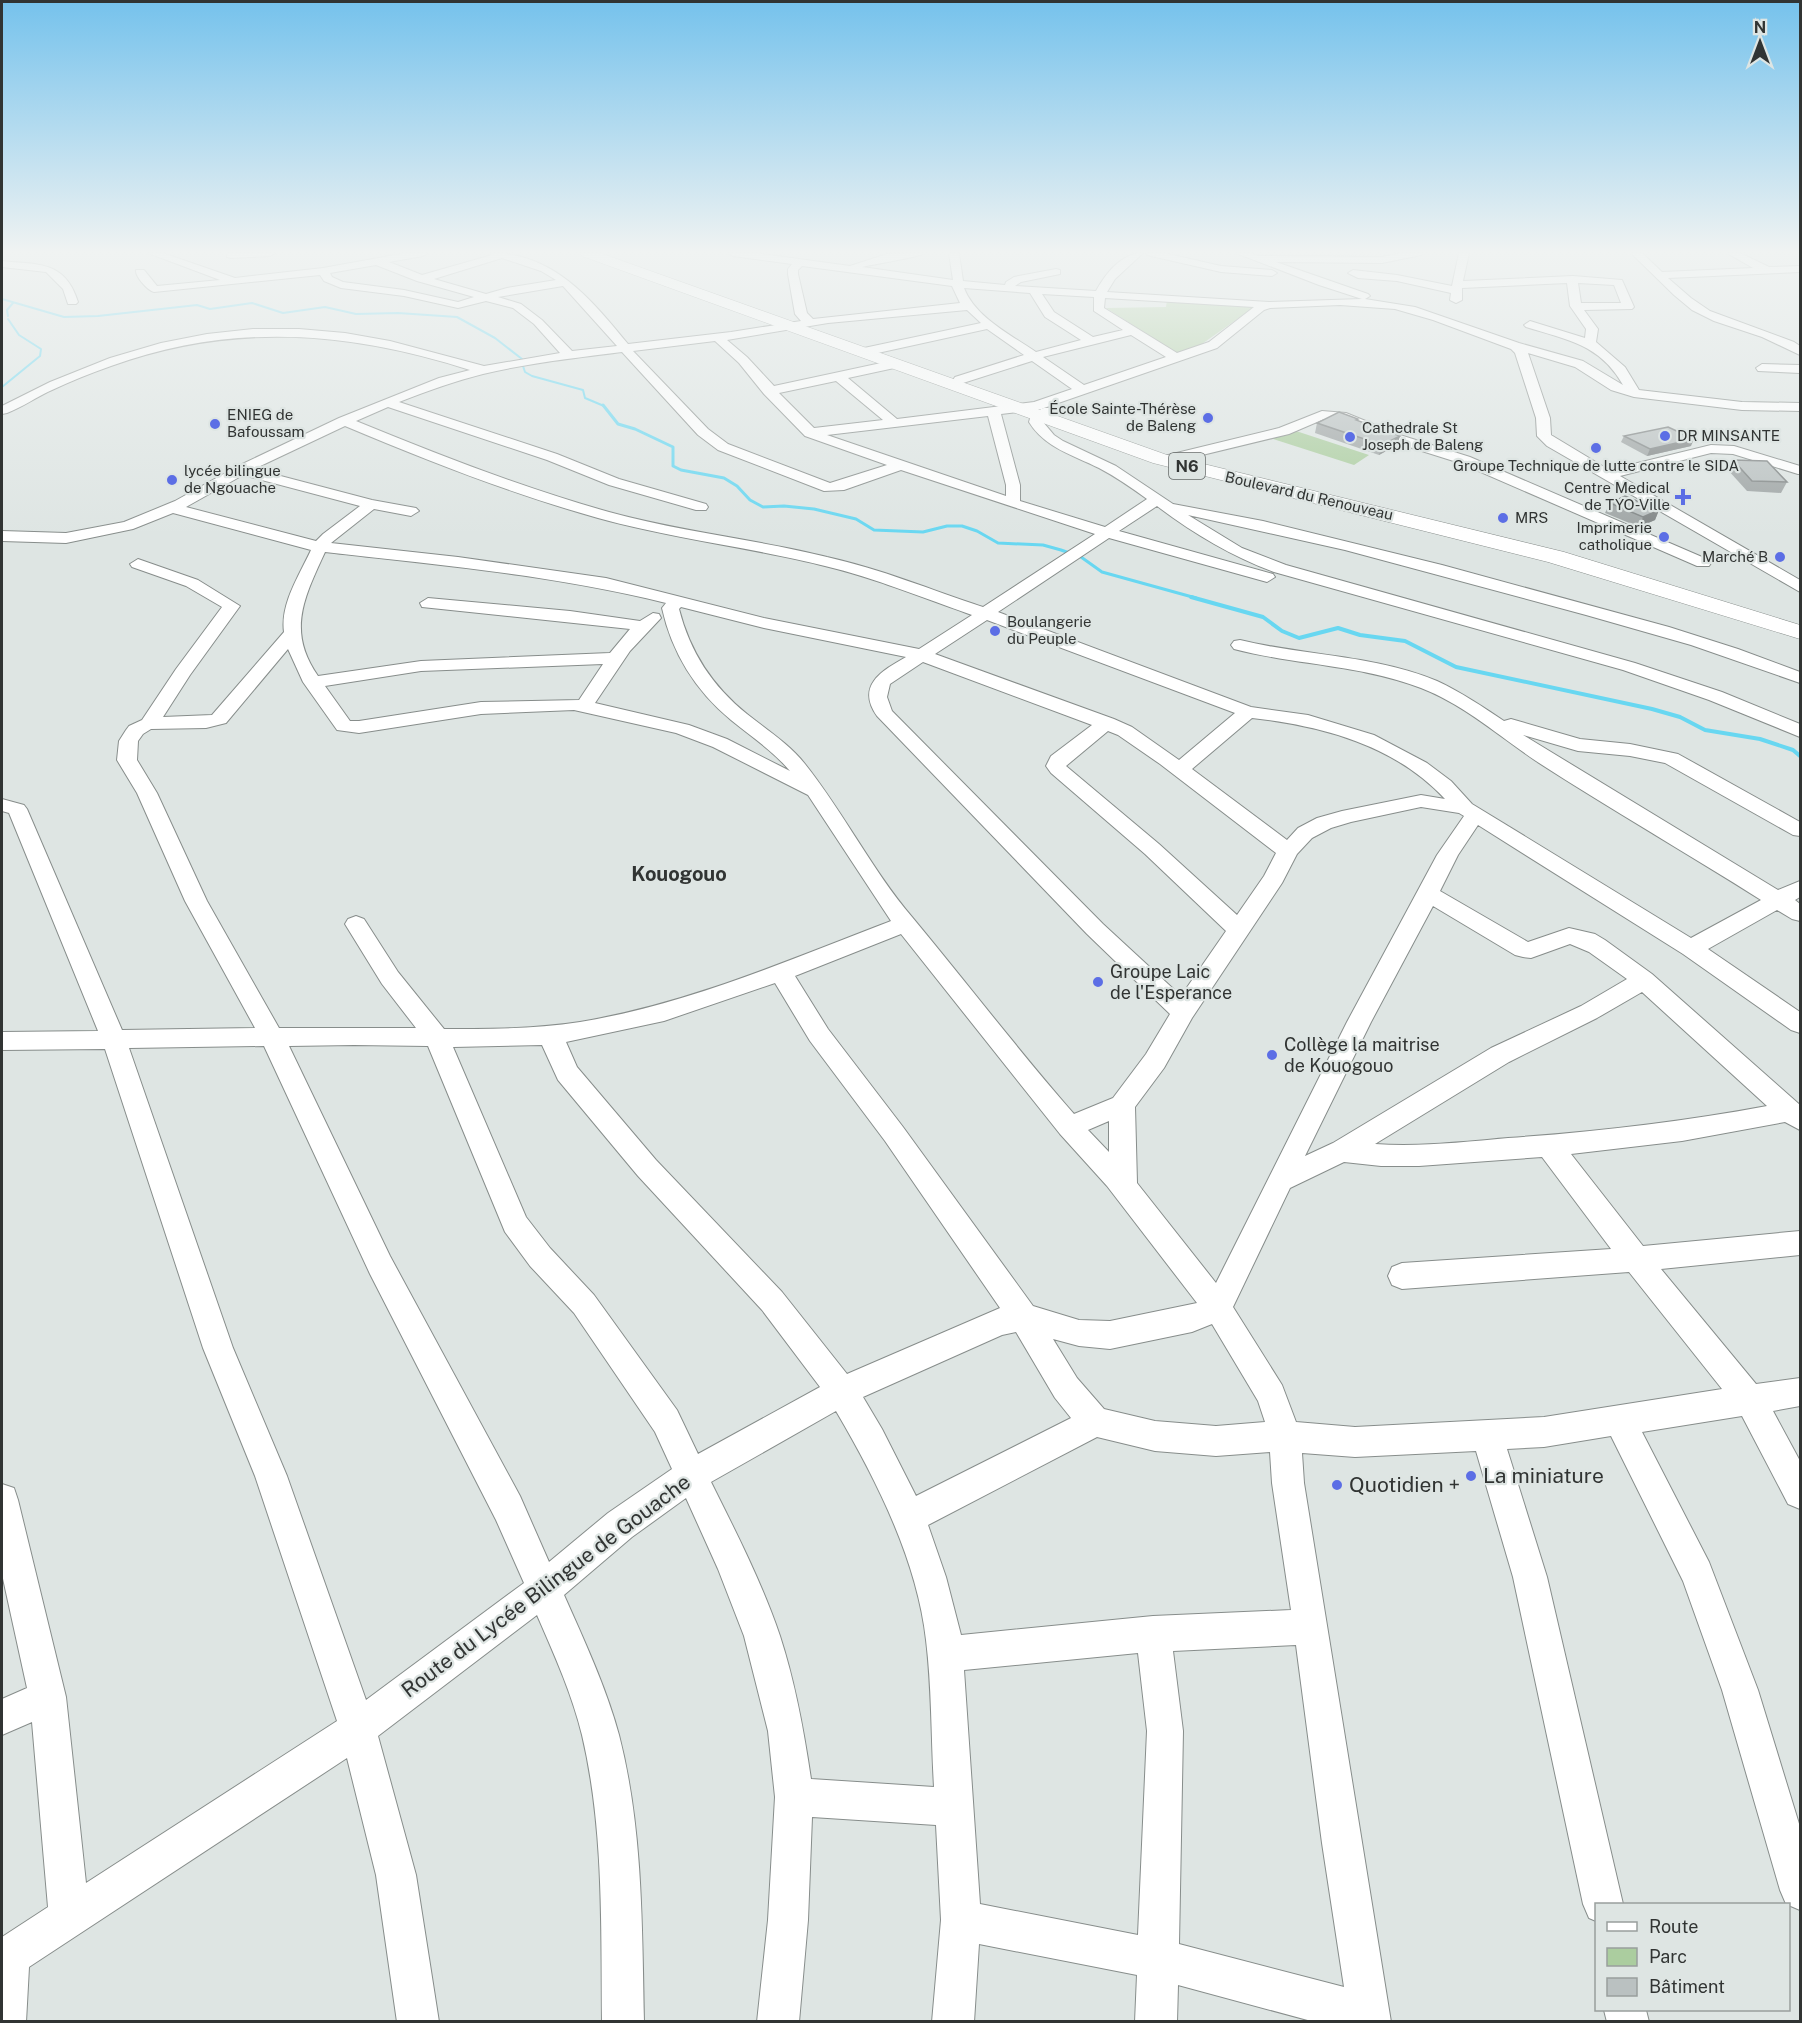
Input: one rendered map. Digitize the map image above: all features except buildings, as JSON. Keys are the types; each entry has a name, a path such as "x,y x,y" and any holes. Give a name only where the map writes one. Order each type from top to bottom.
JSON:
{"highway":[{"name":"Boulevard du Renouveau","path":"859,347 895,363 1171,458 1559,553 1798,627"},
{"name":"Boulevard du Renouveau","path":"868,351 959,380 1035,410"}],"street":[{"path":"2,410 66,380 156,347"},
{"path":"404,347 483,370"},
{"path":"562,347 569,355"},
{"path":"2,536 48,538 95,533 128,526 173,508 241,470 344,421 443,381 483,370 629,347"},
{"path":"729,347 810,433 846,448 1105,533 1259,576 1305,585 1356,591"},
{"path":"868,351 883,347"},
{"path":"1022,347 1082,390"},
{"path":"959,380 1067,347"},
{"path":"1159,347 1177,359"},
{"path":"810,433 993,410 1035,410 1082,390 1207,347"},
{"path":"1516,347 1521,352 1543,418 1544,436 1552,443 1800,587"},
{"path":"1520,347 1573,362 1616,387 1634,393 1732,405 1800,407"},
{"path":"1573,362 1584,347"},
{"path":"1596,347 1621,370 1634,393"},
{"path":"623,348 703,432 723,447 829,488 839,487 900,465"},
{"path":"769,391 895,363"},
{"path":"1762,368 1800,369"},
{"path":"839,377 894,423"},
{"path":"387,402 552,457 614,482 701,507"},
{"path":"993,410 1013,485 1013,502"},
{"path":"1035,410 1037,425 1049,438 1143,487 1236,551 1256,560 1356,591 1623,666 1797,725"},
{"path":"1171,458 1284,431 1322,415 1341,416 1395,438 1465,460 1703,563"},
{"path":"344,421 402,445 567,504 667,532 730,545 805,556 850,567 984,613 1248,712 1319,723 1397,751 1417,763 1450,790 1471,812 1527,844 1691,948 1800,1024"},
{"path":"1608,475 1712,449 1725,448 1798,471"},
{"path":"241,470 371,504 411,511"},
{"path":"1184,1012 1095,929 896,726 880,706 877,698 880,684 890,673 922,655 1105,533 1164,503 1243,520 1423,566 1666,632 1800,678"},
{"path":"371,504 328,537 320,547 293,610 291,623 294,643 304,669 341,723 350,728 481,708 561,703 585,705 682,729 720,743 818,794"},
{"path":"173,508 320,547 446,560 606,583 638,590 673,606 922,655 996,685 1125,731 1180,769 1229,809 1288,851"},
{"path":"138,564 192,583 232,606 182,673 150,722"},
{"path":"428,603 558,615 642,626"},
{"path":"585,705 615,658 642,626 673,606"},
{"path":"673,606 677,637 686,655 711,692 733,712 770,739 796,765 844,831 871,878 906,924 1069,1127 1123,1185 1218,1308 1271,1395 1285,1436 1288,1483 1341,1843 1370,2018 1158,1959 960,1920"},
{"path":"293,632 219,719 204,724 150,722 143,725 132,736 127,760 147,793 196,901 272,1037 380,1265 508,1508 588,1694 600,1735 616,1828 621,1896 623,2022"},
{"path":"1240,645 1407,677 1431,686 1487,718 1535,751 1800,914"},
{"path":"312,682 421,666 615,658"},
{"path":"1180,769 1248,712"},
{"path":"1487,718 1578,745 1630,750 1671,758 1800,830"},
{"path":"1107,723 1058,760 1056,766 1152,849 1239,930"},
{"path":"1069,1127 1122,1105 1155,1061 1184,1012 1274,878 1288,851 1305,833 1324,823 1349,816 1421,801 1471,812"},
{"path":"2,805 17,809 114,1040 218,1348 271,1476 358,1729 396,1875 418,2022"},
{"path":"1218,1308 1366,1005 1471,812"},
{"path":"1691,948 1800,888"},
{"path":"1428,894 1523,949 1531,950 1569,936 1587,940 1644,980 1796,1115"},
{"path":"356,924 390,978 436,1036 515,1224 540,1257 584,1304 666,1421 732,1561 762,1636 786,1731 794,1797 788,1920 778,2022"},
{"path":"2,1041 552,1034 579,1031 678,1009 906,924"},
{"path":"780,972 819,1035 894,1134 1023,1317 1066,1389 1095,1422 1155,1436 1216,1441 1285,1436 1355,1442 1544,1432 1800,1392"},
{"path":"1281,1180 1342,1151 1500,1055 1589,1012 1644,980"},
{"path":"552,1034 555,1047 567,1073 646,1168 771,1301 842,1391 871,1440 909,1517 932,1587 943,1633 945,1654 960,1920 953,2022"},
{"path":"1122,1105 1123,1185"},
{"path":"1342,1151 1398,1158 1549,1146 1796,1115"},
{"path":"1549,1146 1673,1306 1750,1400 1800,1493"},
{"path":"1402,1276 1638,1259 1800,1243"},
{"name":"Route du Lycée Bilingue de Gouache","path":"5,1958 358,1729 544,1588 620,1525 690,1476 842,1391 999,1322 1023,1317 1079,1333 1110,1335 1192,1319 1218,1308"},
{"path":"1619,1419 1697,1574 1740,1690 1800,1890"},
{"path":"909,1517 1095,1422"},
{"path":"1487,1436 1530,1577 1603,1903"},
{"path":"2,1500 48,1697 69,1918"},
{"path":"945,1654 1153,1634 1311,1627"},
{"path":"1153,1634 1165,1731 1156,2022"},
{"path":"2,1717 48,1697"},
{"path":"794,1797 954,1807"},
{"path":"5,1958 5,2022"}],"green space":[{"path":"1168,347 1195,347 1178,354"},
{"path":"1296,431 1369,455 1354,465 1270,438"}],"waterway":[{"path":"2,387 40,356 41,349 38,347"},
{"path":"507,347 522,359"},
{"path":"523,366 525,372 532,376 583,390 585,398 604,406"},
{"path":"604,406 618,424 635,429 673,447 673,466 681,470 724,478 737,486 750,500 763,507 784,506 814,509 856,519 874,530 923,532 947,526 962,526 977,531 998,543 1043,545 1061,550 1081,557 1102,572 1196,598"},
{"path":"1191,597 1263,617 1282,631 1299,638 1338,628 1360,635 1405,641 1456,667 1652,709 1680,717 1705,730 1760,739 1793,750 1800,756"}],"place":[{"name":"École Sainte-Thérèse de Baleng","path":"1208,418"},
{"name":"ENIEG de Bafoussam","path":"215,424"},
{"name":"DR MINSANTE","path":"1665,436"},
{"name":"Cathedrale St Joseph de Baleng","path":"1350,437"},
{"name":"Groupe Technique de lutte contre le SIDA","path":"1596,448"},
{"name":"lycée bilingue de Ngouache","path":"172,480"},
{"name":"Centre Medical de TYO-Ville","path":"1683,497"},
{"name":"MRS","path":"1503,518"},
{"name":"Imprimerie catholique","path":"1664,537"},
{"name":"Marché B","path":"1780,557"},
{"name":"Boulangerie du Peuple","path":"995,631"},
{"name":"Groupe Laic de l'Esperance","path":"1098,982"},
{"name":"Collège la maitrise de Kouogouo","path":"1272,1055"},
{"name":"La miniature","path":"1471,1476"},
{"name":"Quotidien +","path":"1337,1485"}],"district":[{"name":"Kouogouo","path":"679,874"}]}
